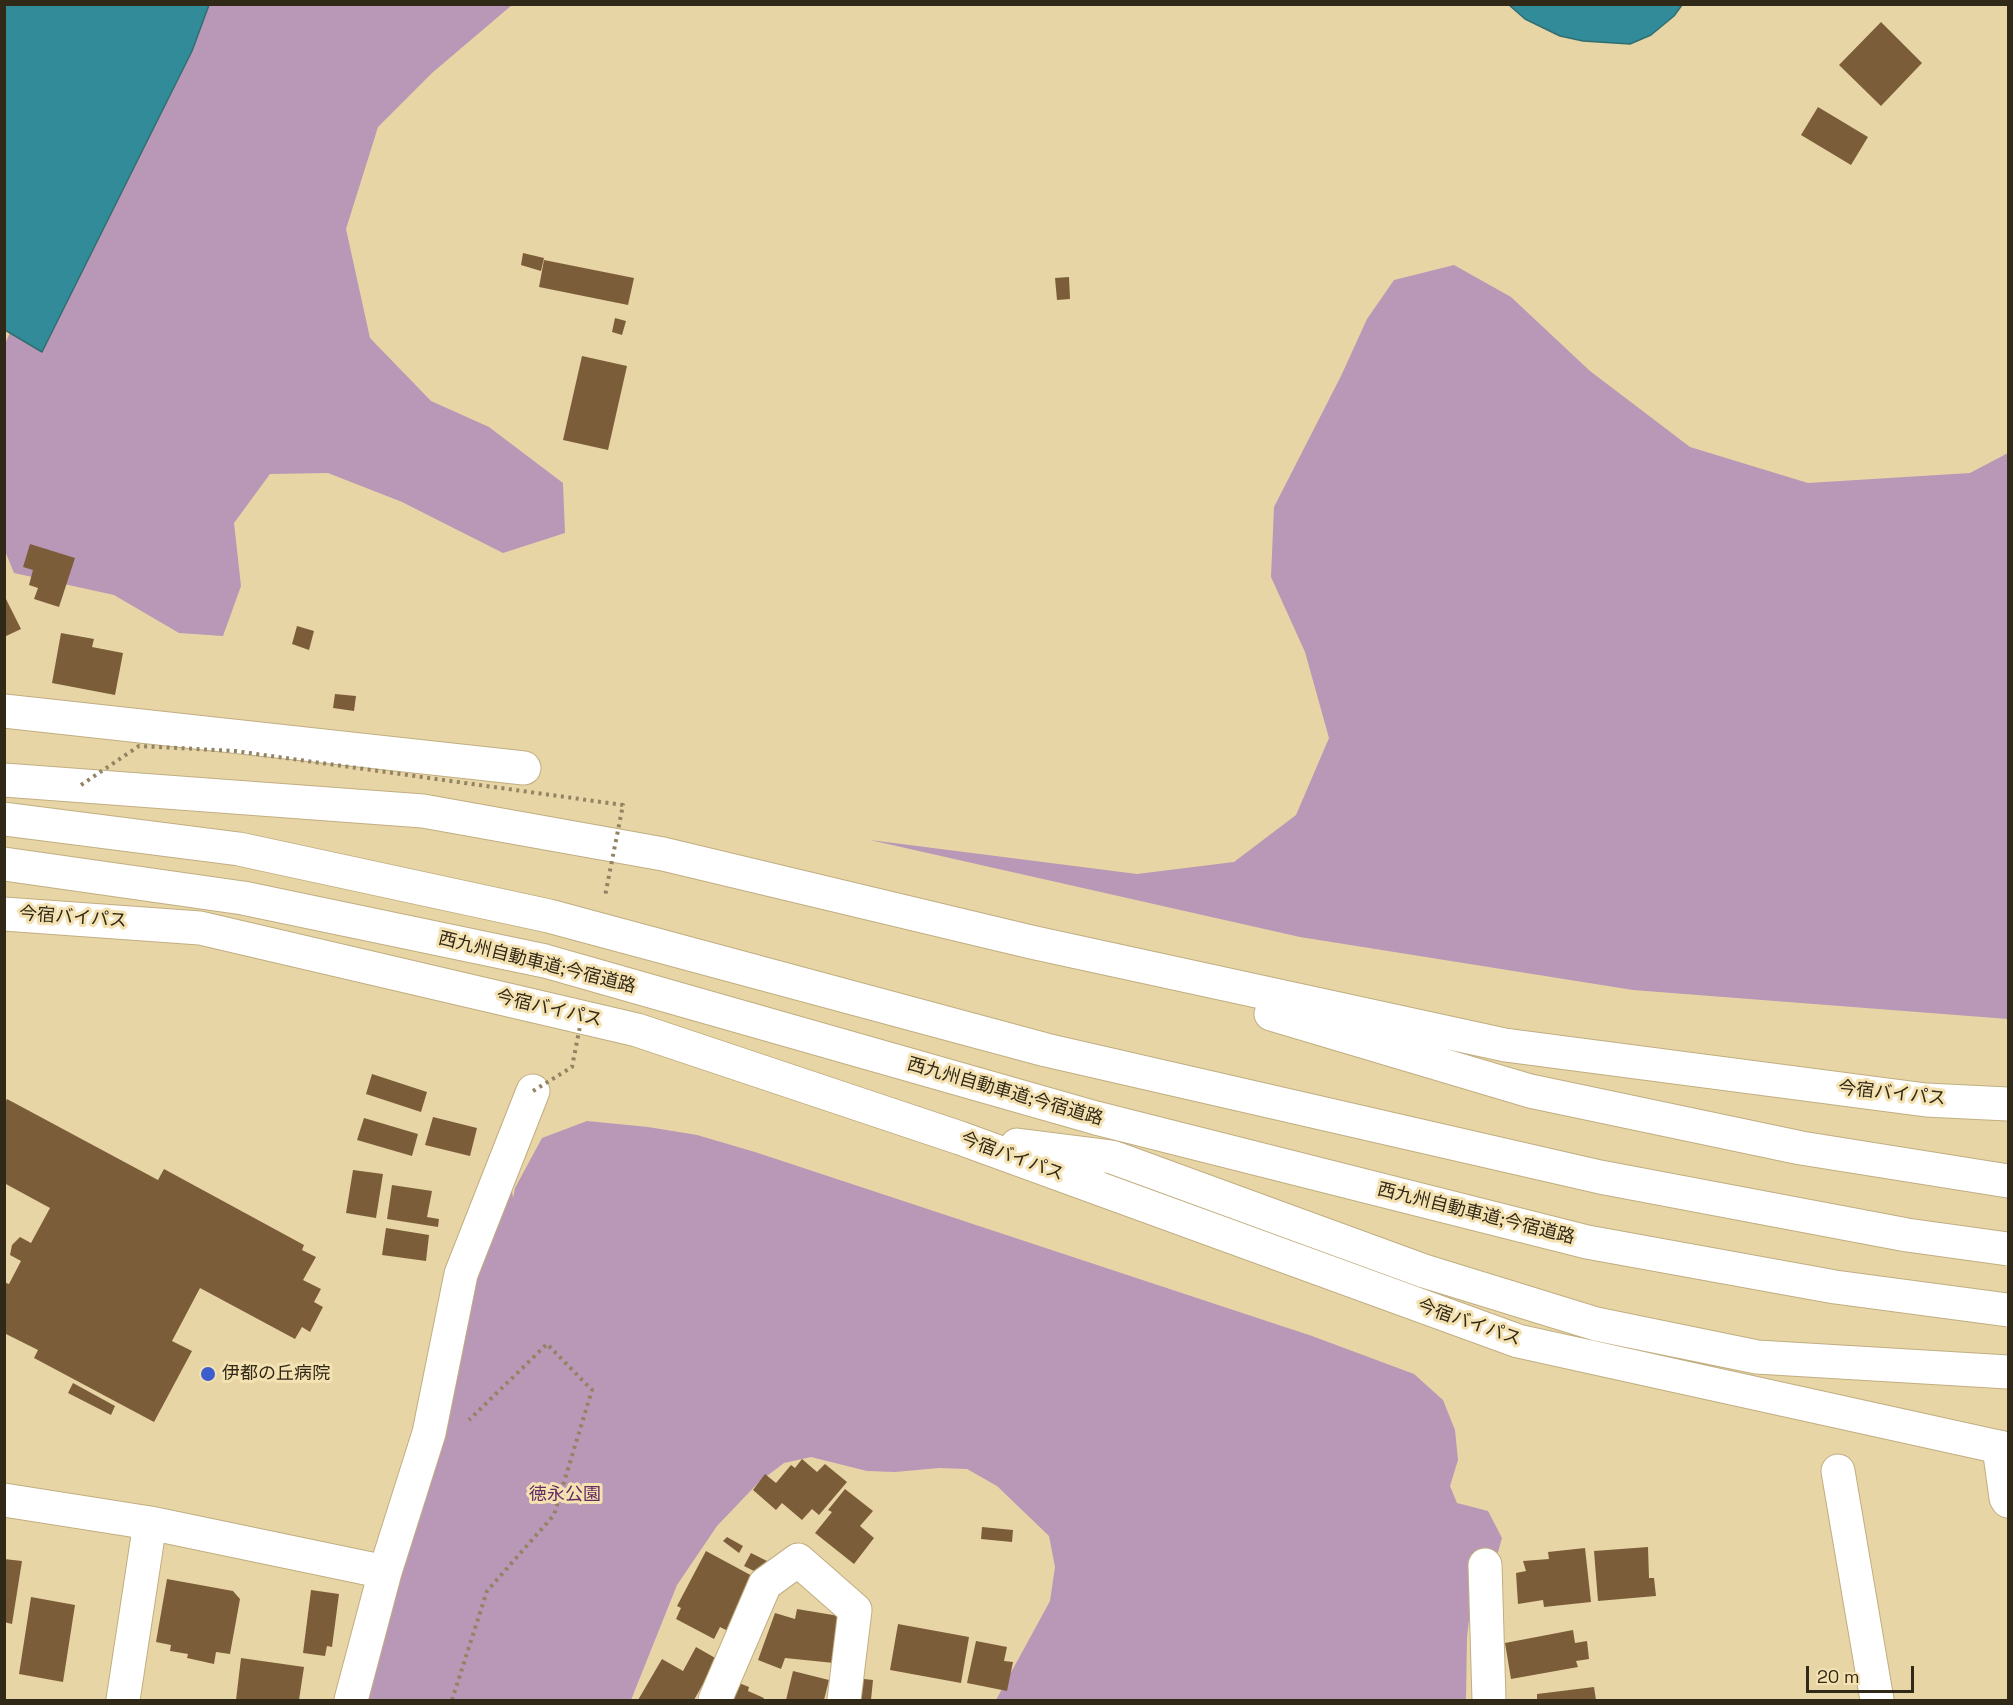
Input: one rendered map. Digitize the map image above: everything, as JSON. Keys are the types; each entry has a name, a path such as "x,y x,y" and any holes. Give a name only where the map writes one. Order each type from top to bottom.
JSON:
{"main road":[{"path":"4,711 524,768"},
{"name":"今宿バイパス","path":"4,780 423,812 663,854 1031,942 1505,1045 1926,1100 2008,1104"},
{"path":"4,819 239,849 549,916 1046,1050 1600,1177 1907,1235 2008,1249"},
{"name":"西九州自動車道;今宿道路","path":"4,864 243,898 545,961 1096,1118 1587,1242 1835,1287 2008,1310"},
{"name":"今宿バイパス","path":"4,914 200,928 637,1029 960,1138 1518,1341 2004,1448"},
{"path":"1031,942 1530,1091 1801,1148 2008,1181"},
{"path":"351,1701 384,1572 429,1433 461,1274 533,1091"},
{"path":"960,1138 1112,1157 1424,1271 1596,1324 1757,1357 2008,1372"},
{"path":"2004,1448 2006,1498 2008,1500"},
{"path":"1838,1471 1877,1701"},
{"path":"4,1500 150,1523 384,1572"},
{"path":"123,1701 150,1523"},
{"path":"715,1701 765,1584 798,1560 855,1610 844,1701"},
{"path":"1485,1565 1489,1701"}],"path":[{"path":"81,785 139,746 235,751 622,805 605,896"},
{"path":"533,1091 572,1067 585,999"},
{"path":"452,1701 487,1591 554,1515 592,1390 547,1344 470,1418"}],"green space":[{"path":"201,5 512,5 432,73 378,127 346,229 370,338 431,401 489,427 563,483 565,533 503,553 402,502 328,473 270,474 234,523 241,586 223,636 179,633 114,595 14,573 5,551 5,344 106,112"},
{"path":"1454,265 1511,297 1590,371 1690,447 1808,483 1970,473 2008,453 2008,1019 1633,990 1300,937 870,840 1137,874 1234,862 1296,815 1329,738 1305,652 1271,577 1274,507 1341,376 1367,319 1394,280"},
{"name":"徳永公園","path":"587,1121 697,1135 755,1152 1312,1336 1414,1374 1443,1400 1455,1430 1458,1460 1450,1486 1457,1503 1488,1511 1502,1538 1498,1552 1471,1604 1467,1637 1466,1700 996,1700 1050,1601 1055,1567 1049,1536 997,1486 967,1469 867,1471 811,1457 784,1463 759,1482 717,1526 677,1585 631,1700 366,1700 475,1248 512,1191 513,1198 515,1188 542,1138"}],"water":[{"path":"5,4 209,5 192,51 42,352 5,330"},
{"path":"1509,5 1682,5 1674,16 1651,35 1630,44 1583,41 1560,36 1525,19"}],"building":[{"path":"1881,22 1922,63 1881,106 1839,65"},
{"path":"1818,107 1868,137 1851,165 1801,135"},
{"path":"523,253 544,258 541,271 521,265"},
{"path":"544,260 634,278 628,305 539,287"},
{"path":"1069,277 1070,299 1057,300 1055,278"},
{"path":"615,318 626,321 622,335 612,332"},
{"path":"582,356 627,366 608,450 563,440"},
{"path":"30,544 75,558 59,607 34,599 38,588 29,585 33,570 23,567"},
{"path":"4,595 21,629 4,637"},
{"path":"297,626 314,631 309,650 292,644"},
{"path":"61,633 94,639 92,647 123,653 115,695 52,683"},
{"path":"335,694 356,696 354,711 333,708"},
{"path":"372,1074 427,1092 421,1112 366,1094"},
{"path":"7,1099 158,1180 164,1169 304,1245 302,1250 316,1257 303,1280 321,1289 314,1302 323,1307 310,1332 302,1327 295,1339 200,1288 172,1341 192,1351 154,1422 34,1358 38,1350 4,1333 4,1282 9,1284 21,1261 10,1255 12,1245 20,1237 31,1243 50,1208 4,1183 4,1104"},
{"path":"433,1117 477,1128 470,1156 425,1145"},
{"path":"364,1118 418,1134 412,1156 357,1140"},
{"path":"353,1170 383,1174 376,1218 346,1213"},
{"path":"392,1185 432,1191 427,1217 439,1219 438,1227 387,1219"},
{"path":"386,1228 429,1235 426,1261 382,1255"},
{"path":"73,1383 115,1406 111,1415 68,1393"},
{"path":"802,1459 817,1472 825,1464 847,1482 819,1515 812,1509 802,1520 782,1503 776,1510 753,1490 765,1474 776,1483 791,1465 795,1468"},
{"path":"845,1489 873,1511 860,1526 874,1538 854,1564 815,1533 832,1512 828,1510"},
{"path":"982,1527 1013,1530 1012,1542 981,1539"},
{"path":"727,1537 743,1546 739,1553 723,1541"},
{"path":"1648,1547 1649,1578 1654,1578 1656,1596 1598,1601 1594,1551"},
{"path":"1585,1548 1591,1602 1544,1607 1543,1600 1518,1604 1516,1573 1526,1571 1523,1561 1549,1559 1548,1552"},
{"path":"706,1551 756,1578 728,1631 720,1627 714,1639 676,1619 681,1608 677,1606"},
{"path":"751,1553 767,1561 760,1574 744,1566"},
{"path":"4,1559 22,1561 12,1624 4,1622"},
{"path":"167,1579 233,1591 240,1599 230,1654 216,1652 214,1664 187,1658 188,1654 170,1651 171,1645 156,1642"},
{"path":"311,1590 339,1594 332,1647 327,1646 325,1656 303,1653"},
{"path":"31,1597 75,1605 63,1682 19,1674"},
{"path":"797,1609 839,1616 834,1663 785,1658 781,1669 758,1660 775,1613 795,1619"},
{"path":"898,1624 969,1637 961,1683 890,1670"},
{"path":"1573,1630 1575,1643 1587,1641 1589,1659 1576,1661 1578,1667 1511,1679 1505,1643"},
{"path":"976,1641 1007,1647 1004,1661 1013,1662 1007,1691 967,1683"},
{"path":"696,1647 717,1659 694,1700 638,1700 662,1659 683,1671"},
{"path":"241,1658 304,1667 299,1700 236,1700"},
{"path":"793,1671 829,1680 824,1700 786,1700"},
{"path":"856,1678 873,1680 871,1700 854,1700"},
{"path":"734,1681 749,1687 748,1691 764,1698 763,1700 727,1700"},
{"path":"1594,1687 1596,1700 1537,1700 1537,1694"}],"place":[{"name":"伊都の丘病院","path":"208,1374"}]}
